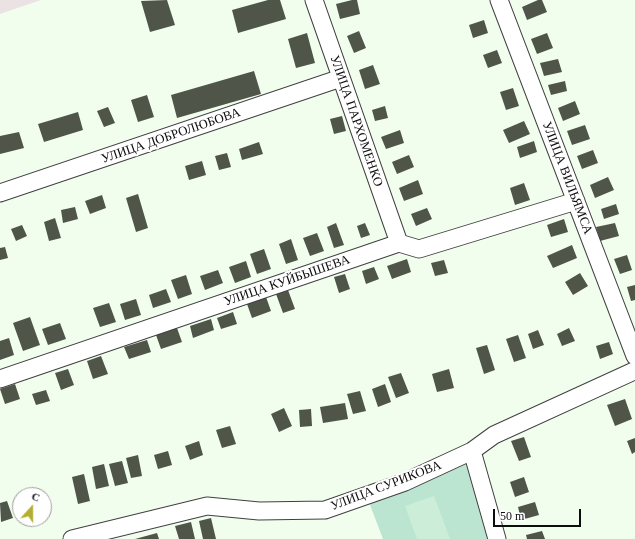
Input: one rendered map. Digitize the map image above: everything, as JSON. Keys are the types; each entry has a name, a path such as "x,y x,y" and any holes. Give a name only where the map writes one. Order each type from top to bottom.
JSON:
{"street":[{"name":"УЛИЦА ПАРХОМЕНКО","path":"314,0 399,243"},
{"name":"УЛИЦА ВИЛЬЯМСА","path":"498,0 576,201 635,366"},
{"name":"УЛИЦА ДОБРОЛЮБОВА","path":"0,193 341,78"},
{"path":"399,243 419,249 576,201"},
{"name":"УЛИЦА КУЙБЫШЕВА","path":"0,379 399,243"},
{"name":"УЛИЦА СУРИКОВА","path":"72,539 207,506 259,511 325,510 405,482 472,451 494,435 635,366"},
{"path":"472,451 497,539"}],"shaded area":[{"path":"0,0 41,0 0,14"}],"green space":[{"path":"471,454 489,525 488,539 383,539 367,497"},
{"path":"434,496 450,539 417,539 405,506"}],"building":[{"path":"167,0 175,25 150,32 141,1"},
{"path":"268,0 280,0 286,19 238,33 232,10"},
{"path":"357,0 360,14 340,19 336,4"},
{"path":"538,0 542,0 547,12 527,20 522,7"},
{"path":"484,20 488,33 473,38 469,25"},
{"path":"359,31 366,48 354,53 347,36"},
{"path":"307,33 315,63 296,68 288,39"},
{"path":"547,33 553,48 537,54 531,39"},
{"path":"497,50 502,63 488,68 483,55"},
{"path":"558,59 562,72 544,76 540,63"},
{"path":"373,65 380,84 365,89 359,70"},
{"path":"254,71 261,94 177,118 171,95"},
{"path":"565,81 567,91 551,95 548,85"},
{"path":"513,88 519,106 506,110 500,92"},
{"path":"147,95 154,117 138,122 131,100"},
{"path":"575,101 580,114 563,121 558,108"},
{"path":"385,106 388,118 375,121 372,110"},
{"path":"108,107 115,123 104,127 97,111"},
{"path":"78,112 83,130 44,142 38,124"},
{"path":"342,116 346,131 334,134 330,119"},
{"path":"524,121 530,134 509,143 503,130"},
{"path":"585,125 590,139 572,145 567,131"},
{"path":"400,130 404,143 386,149 381,137"},
{"path":"19,132 24,148 0,154 0,136"},
{"path":"534,141 537,152 520,158 517,147"},
{"path":"259,142 263,154 242,160 239,149"},
{"path":"593,150 598,163 582,169 577,156"},
{"path":"227,153 231,167 219,170 215,156"},
{"path":"409,155 414,167 397,174 392,162"},
{"path":"202,161 206,175 189,180 185,166"},
{"path":"608,177 614,190 595,198 590,185"},
{"path":"418,180 423,194 404,201 399,188"},
{"path":"524,183 530,200 515,205 510,188"},
{"path":"138,194 148,228 136,232 126,198"},
{"path":"102,195 106,208 90,214 85,201"},
{"path":"616,204 619,214 604,219 601,209"},
{"path":"75,207 78,219 63,223 61,210"},
{"path":"427,208 432,219 416,226 411,214"},
{"path":"55,218 61,238 49,241 44,222"},
{"path":"564,219 568,232 551,237 547,225"},
{"path":"336,223 344,245 334,248 327,227"},
{"path":"365,223 370,235 361,238 357,226"},
{"path":"615,223 619,236 600,241 596,227"},
{"path":"22,225 27,236 16,241 11,229"},
{"path":"317,233 324,251 310,256 303,238"},
{"path":"291,239 298,260 286,264 279,244"},
{"path":"572,245 577,258 553,268 547,256"},
{"path":"5,247 8,258 0,260 0,248"},
{"path":"264,249 271,269 257,274 250,254"},
{"path":"627,255 632,270 620,274 614,259"},
{"path":"407,259 411,272 392,279 387,266"},
{"path":"444,260 448,273 435,276 431,263"},
{"path":"246,261 251,277 235,283 229,267"},
{"path":"374,267 379,279 366,284 362,271"},
{"path":"218,270 223,283 205,290 200,276"},
{"path":"580,273 588,286 573,295 565,282"},
{"path":"345,274 350,289 339,293 334,277"},
{"path":"186,275 192,294 178,299 171,280"},
{"path":"635,285 635,300 631,301 627,287"},
{"path":"166,289 171,302 153,308 149,295"},
{"path":"288,290 295,309 283,313 276,294"},
{"path":"266,297 271,311 252,318 247,304"},
{"path":"136,299 141,315 125,320 120,304"},
{"path":"109,303 116,322 100,327 93,308"},
{"path":"233,312 237,324 221,329 217,318"},
{"path":"30,317 40,345 23,351 13,323"},
{"path":"211,319 214,330 193,338 190,326"},
{"path":"60,323 66,339 48,345 42,329"},
{"path":"177,328 182,342 161,349 156,335"},
{"path":"569,328 575,341 562,346 557,334"},
{"path":"538,330 544,345 533,349 528,334"},
{"path":"518,335 526,358 514,362 506,339"},
{"path":"9,338 14,355 0,360 0,341"},
{"path":"147,340 151,352 129,359 124,347"},
{"path":"609,342 613,354 600,359 596,346"},
{"path":"487,345 495,370 484,374 476,348"},
{"path":"101,356 108,374 93,379 87,361"},
{"path":"68,369 74,385 61,390 55,373"},
{"path":"449,369 454,388 437,392 432,374"},
{"path":"401,373 409,393 396,398 388,377"},
{"path":"15,384 20,399 5,404 0,389"},
{"path":"385,384 391,402 378,407 372,389"},
{"path":"46,390 50,401 36,405 32,394"},
{"path":"360,391 366,411 353,414 347,394"},
{"path":"625,399 632,419 615,426 607,405"},
{"path":"345,403 348,419 323,423 320,407"},
{"path":"284,408 292,426 279,432 271,414"},
{"path":"311,409 312,426 300,427 299,410"},
{"path":"230,426 236,444 222,448 216,430"},
{"path":"524,437 531,457 519,461 511,441"},
{"path":"635,438 635,452 632,454 627,441"},
{"path":"199,441 203,455 190,460 185,446"},
{"path":"168,451 172,465 158,469 154,455"},
{"path":"138,455 142,476 131,478 126,458"},
{"path":"122,461 128,483 115,486 109,464"},
{"path":"104,464 109,486 96,489 92,467"},
{"path":"84,474 90,501 78,504 72,477"},
{"path":"524,477 529,492 515,497 510,482"},
{"path":"7,501 12,518 1,522 0,503"},
{"path":"535,502 539,515 521,520 518,507"},
{"path":"211,518 216,539 203,539 199,521"},
{"path":"191,522 195,539 179,539 175,526"},
{"path":"542,531 545,539 527,539 526,535"},
{"path":"157,533 159,539 135,539"}]}
